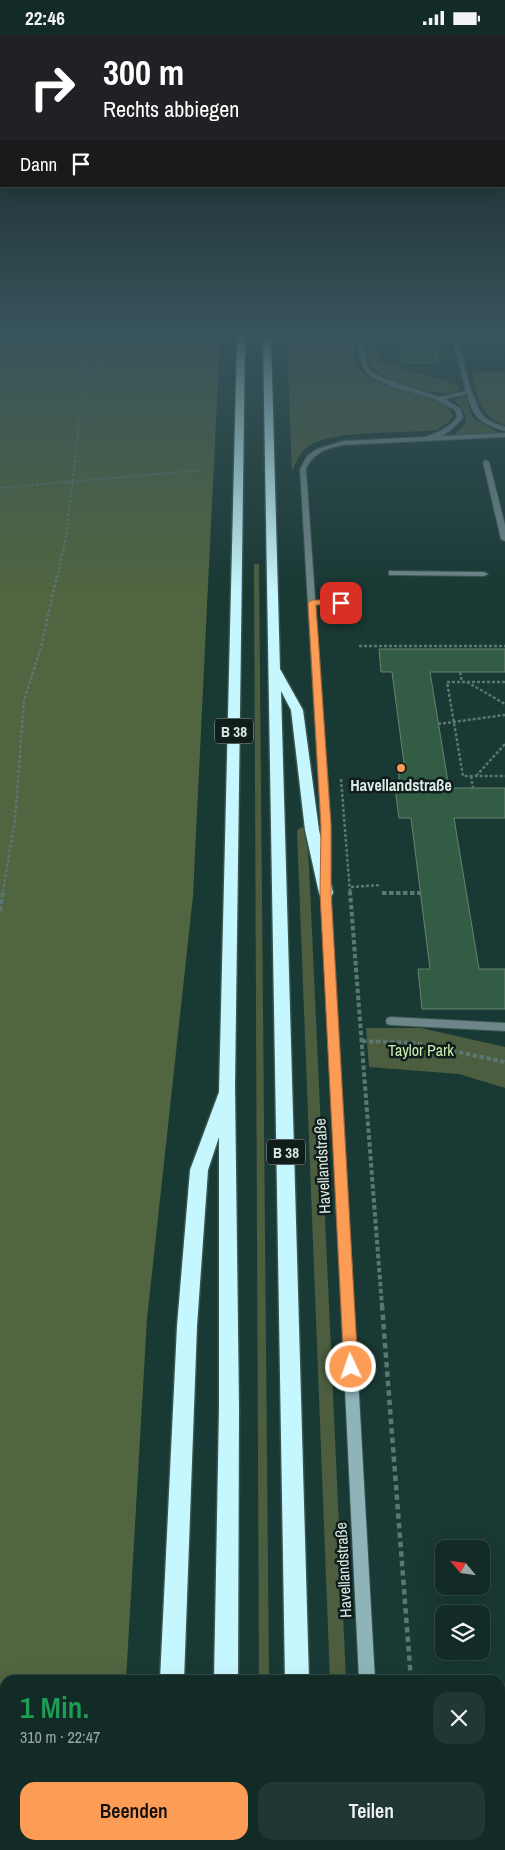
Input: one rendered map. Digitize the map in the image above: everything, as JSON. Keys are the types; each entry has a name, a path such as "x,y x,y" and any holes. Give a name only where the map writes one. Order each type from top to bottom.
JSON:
{"highway":[{"name":"B 38","path":"226,1675 229,1418 227,1086 239,423"},
{"name":"B 38","path":"269,423 297,1675"},
{"path":"276,669 296,710 312,830 326,893"},
{"path":"172,1675 187,1326 199,1170 227,1086"}],"main road":[{"name":"Havellandstraße","path":"326,893 367,1675"}],"street":[{"path":"426,439 448,430 456,423"},
{"path":"490,423 505,429"},
{"path":"426,439 505,435"},
{"name":"Havellandstraße","path":"326,893 326,826 304,469 306,461 322,449 343,443 426,439"},
{"path":"486,462 505,539"},
{"path":"392,573 484,573"},
{"path":"312,603 355,602"},
{"path":"391,1021 505,1027"}],"path":[{"path":"0,911 16,819 24,701 41,647 66,537 78,423"},
{"path":"0,488 203,470"},
{"path":"359,646 505,646"},
{"path":"460,672 464,682 505,704"},
{"path":"505,682 447,682 463,776 505,776"},
{"path":"438,723 454,723 505,715"},
{"path":"476,776 505,744"},
{"path":"471,776 472,788"},
{"path":"348,863 411,1675"},
{"path":"351,887 381,885"},
{"path":"382,893 420,893"},
{"path":"362,1041 416,1043 505,1062"}],"green space":[{"path":"0,423 216,423 193,896 147,1319 126,1675 0,1675"},
{"path":"290,423 448,423 436,430 370,433 335,437 320,441 303,451 292,472"},
{"path":"466,423 481,423 500,433 454,435"},
{"path":"254,564 259,564 269,1675 259,1675"},
{"path":"301,827 306,829 309,866 346,1675 330,1675 297,831"},
{"name":"Taylor Park","path":"366,1028 421,1028 505,1047 505,1088 459,1074 369,1067"}],"building":[{"path":"379,649 505,649 505,672 430,672 449,788 505,788 505,818 454,818 479,969 505,969 505,1009 422,1009 418,969 430,969 411,818 399,818 395,788 400,788 398,763 404,763 392,672 381,672"}],"place":[{"name":"Havellandstraße","path":"401,768"}],"route":[{"path":"341,603 312,603 326,826 326,893 351,1367"}]}
